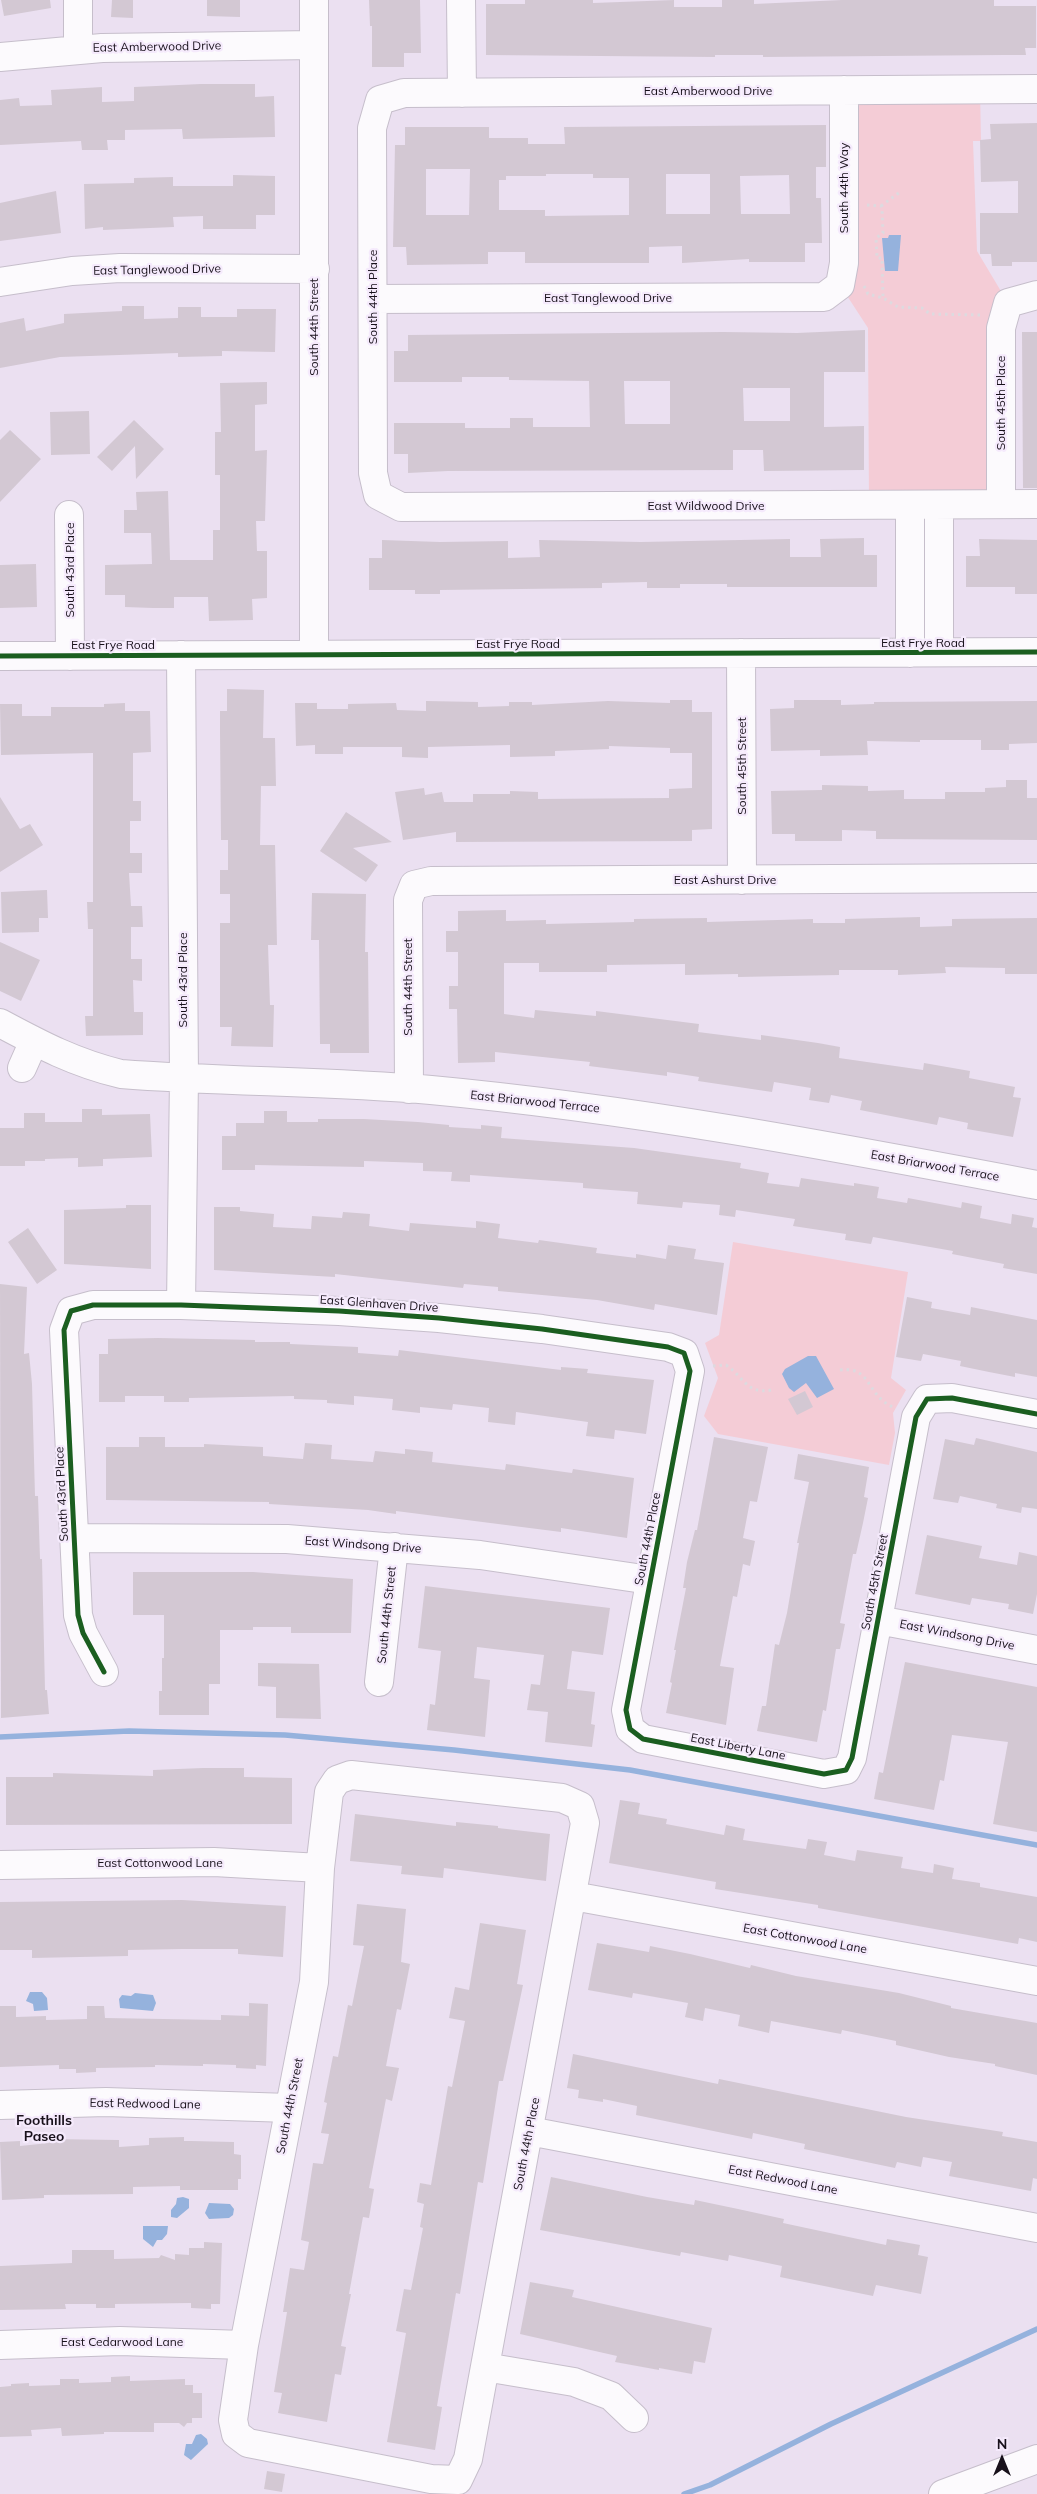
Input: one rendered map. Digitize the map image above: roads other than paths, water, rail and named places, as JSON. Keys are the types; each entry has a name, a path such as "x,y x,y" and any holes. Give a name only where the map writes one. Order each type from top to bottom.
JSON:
{"main road":[{"path":"78,0 78,48"},
{"name":"South 44th Street","path":"314,0 314,654"},
{"path":"461,0 462,93"},
{"name":"East Amberwood Drive","path":"0,57 78,48 314,45"},
{"name":"East Amberwood Drive","path":"380,100 404,93 1037,89"},
{"name":"South 44th Way","path":"841,280 844,204 844,90"},
{"name":"South 44th Place","path":"378,495 373,473 372,128 380,100"},
{"name":"East Tanglewood Drive","path":"0,282 72,272 120,268 315,269"},
{"name":"East Tanglewood Drive","path":"373,299 824,297 841,280"},
{"name":"South 45th Place","path":"1001,504 1001,328 1006,310 1037,296"},
{"name":"East Wildwood Drive","path":"378,495 401,507 1037,504"},
{"path":"910,505 910,653"},
{"path":"939,505 939,652"},
{"name":"South 43rd Place","path":"69,515 70,656"},
{"path":"910,579 939,579"},
{"name":"East Frye Road","path":"0,656 1037,652"},
{"name":"South 45th Street","path":"741,653 742,880"},
{"name":"South 43rd Place","path":"181,655 184,1078 181,1305"},
{"name":"East Ashurst Drive","path":"414,885 432,881 1037,878"},
{"name":"South 44th Street","path":"409,1089 408,900 414,885"},
{"name":"East Briarwood Terrace","path":"0,1023 59,1055 98,1069 121,1074 409,1089 649,1116 813,1142 1037,1185"},
{"path":"22,1068 34,1041"},
{"name":"East Glenhaven Drive","path":"71,1311 93,1305 181,1305 439,1318 551,1330 668,1347 687,1362"},
{"name":"South 43rd Place","path":"71,1311 64,1330 78,1615 83,1633 104,1672"},
{"name":"South 44th Place","path":"630,1729 626,1710 687,1362"},
{"name":"South 45th Street","path":"846,1770 852,1758 878,1620 922,1408 952,1398 1037,1414"},
{"name":"East Windsong Drive","path":"74,1538 287,1539 480,1555 650,1580"},
{"name":"South 44th Street","path":"379,1682 394,1547"},
{"name":"East Windsong Drive","path":"878,1620 1037,1650"},
{"name":"East Liberty Lane","path":"630,1729 644,1739 824,1774 846,1770"},
{"name":"South 44th Street","path":"458,2480 431,2479 248,2443 236,2434 233,2420 244,2344 314,1982 320,1868 329,1792 338,1780 351,1775 562,1798 580,1806"},
{"name":"South 44th Place","path":"458,2480 468,2459 573,1896 585,1823 580,1806"},
{"name":"East Cottonwood Lane","path":"0,1865 214,1862 320,1868"},
{"name":"East Cottonwood Lane","path":"573,1896 1037,1981"},
{"name":"East Redwood Lane","path":"0,2105 106,2102 289,2108"},
{"name":"East Redwood Lane","path":"529,2131 1037,2228"},
{"name":"East Cedarwood Lane","path":"0,2345 120,2341 244,2344"},
{"path":"485,2367 574,2382 611,2396 634,2418"},
{"path":"943,2494 1037,2459"}],"water":[{"path":"889,235 901,235 898,271 885,271 882,238 888,238"},
{"path":"808,1356 816,1356 834,1389 817,1398 806,1383 794,1392 789,1388 782,1374 785,1369"},
{"path":"30,1992 42,1992 47,1998 48,2010 34,2011 33,2004 26,2001"},
{"path":"135,1993 153,1995 156,2003 153,2011 120,2008 119,1999 122,1995 131,1996"},
{"path":"177,2198 189,2199 189,2208 177,2218 171,2217 171,2210 176,2204"},
{"path":"209,2203 230,2204 234,2209 233,2215 229,2218 209,2219 205,2213"},
{"path":"143,2226 168,2226 167,2234 162,2240 157,2240 153,2247 143,2239"},
{"path":"201,2434 207,2439 208,2444 191,2460 184,2455 186,2444 192,2444 196,2435"}],"waterway":[{"path":"0,1737 129,1731 285,1735 454,1750 630,1770 1037,1845"},
{"path":"684,2494 710,2485 831,2424 1037,2329"}],"district":[{"name":"Foothills Paseo","path":"44,2130"}]}
